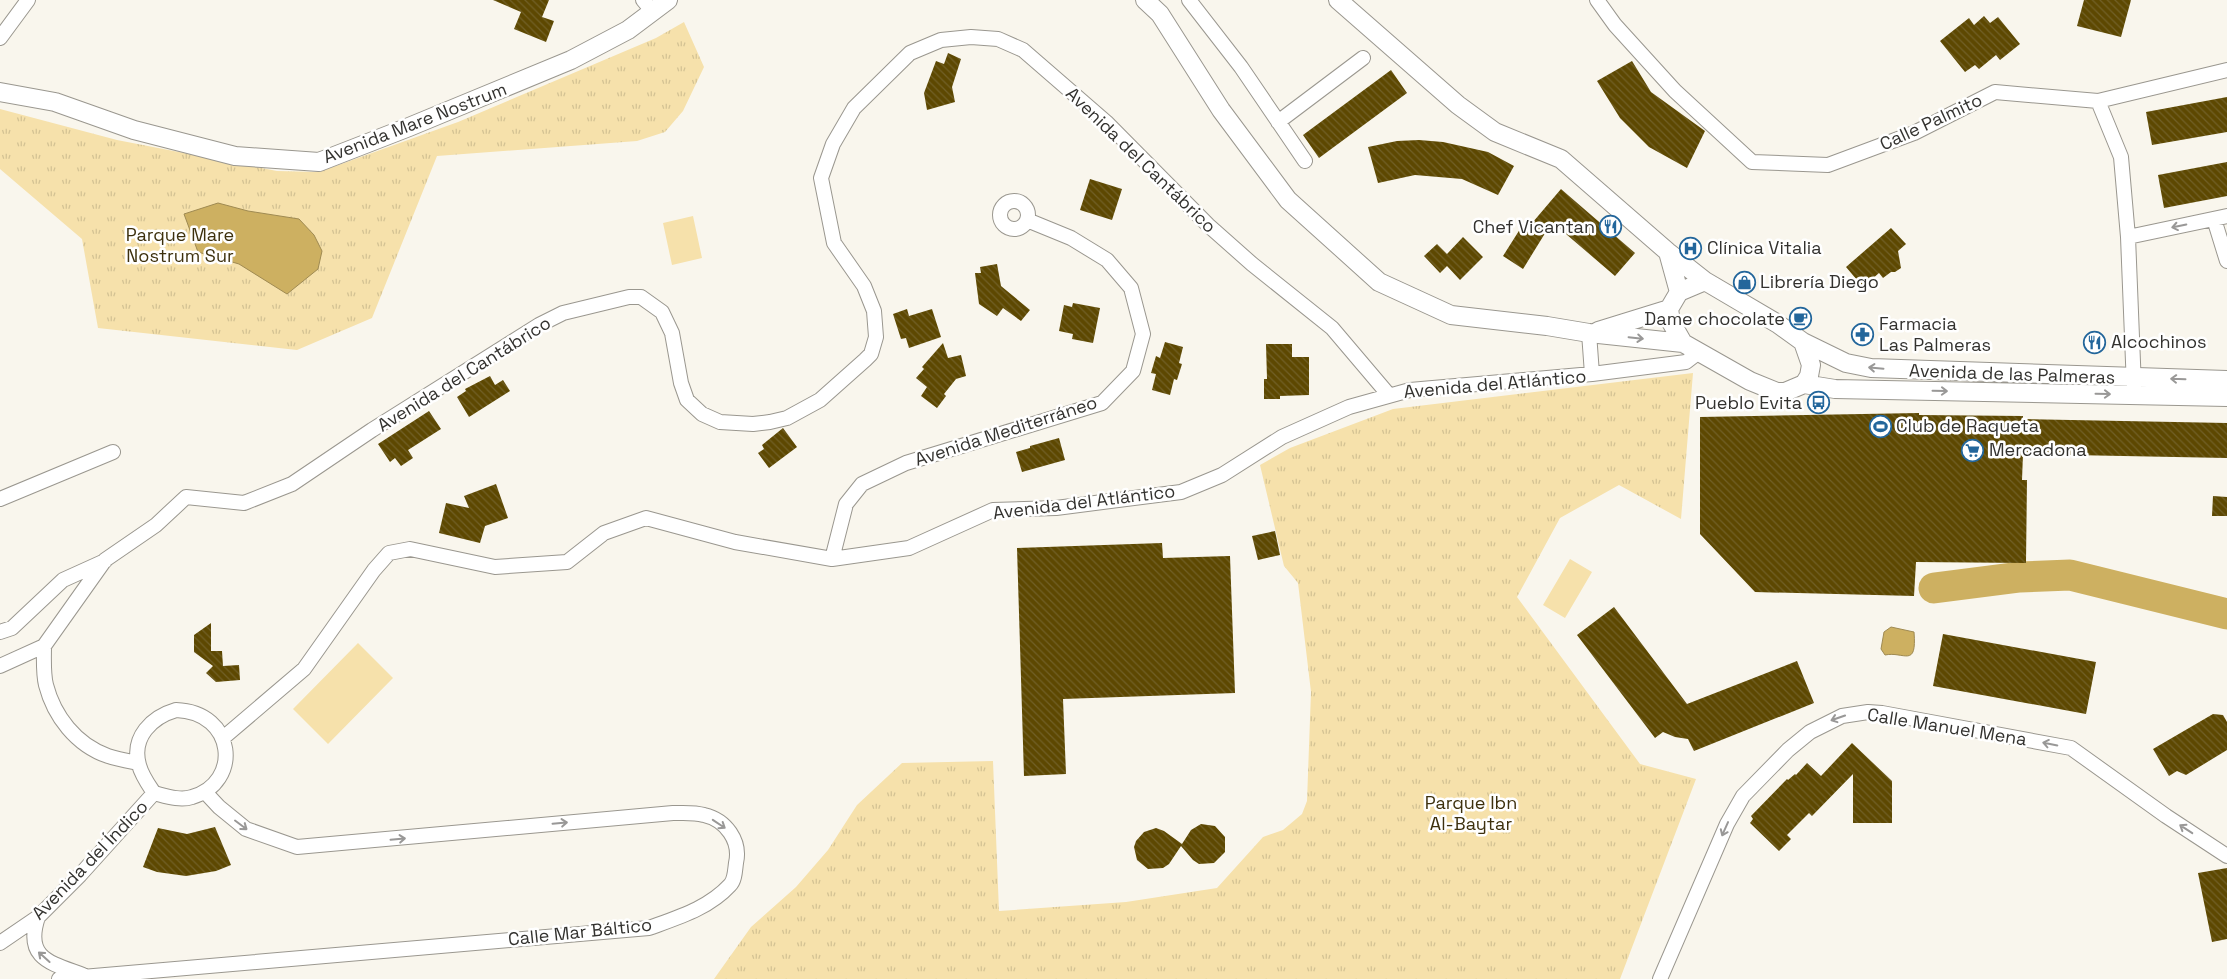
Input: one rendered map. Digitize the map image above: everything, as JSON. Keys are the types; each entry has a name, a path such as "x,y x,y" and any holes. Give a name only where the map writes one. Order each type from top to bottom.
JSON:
{"street":[{"path":"0,38 28,0"},
{"name":"Avenida Mare Nostrum","path":"0,92 55,102 134,130 235,156 319,162 571,60 600,46 648,6 668,0"},
{"path":"1145,0 1160,14 1221,110 1288,200 1379,282 1451,315 1547,326 1589,333 1683,342 1750,381 1770,390 1785,392 1804,384 1809,376 1811,365 1803,342"},
{"path":"1189,0 1241,67 1305,161"},
{"path":"1338,0 1458,105 1495,132 1561,159 1668,252 1705,281 1679,292 1669,308 1671,322 1683,342"},
{"name":"Calle Palmito","path":"1597,0 1615,25 1675,91 1752,162 1828,165 1914,133 1995,92 2098,101 2227,70"},
{"name":"Avenida del Cantábrico","path":"0,632 12,628 63,580 105,560 156,525 186,497 244,503 292,484 372,430 538,326 563,313 628,297 640,297 662,312 672,333 681,384 687,400 694,408 710,419 731,424 770,422 794,414 820,400 871,354 876,338 874,311 868,294 834,244 821,178 833,144 854,108 910,53 940,40 971,37 998,39 1023,50 1106,122 1208,226 1332,328 1388,394"},
{"path":"1278,122 1364,58"},
{"path":"2098,101 2121,157 2128,237 2134,395"},
{"path":"2128,237 2220,218 2227,261"},
{"name":"Avenida Mediterráneo","path":"832,560 846,504 862,484 906,463 1102,403 1132,371 1143,334 1131,288 1107,260 1072,238 1027,220"},
{"path":"1668,252 1679,292"},
{"name":"Avenida de las Palmeras","path":"1705,281 1778,324 1803,342 1846,363 1871,368 2227,380"},
{"path":"1589,333 1669,308"},
{"path":"1589,333 1592,374"},
{"name":"Avenida del Atlántico","path":"223,738 304,669 374,570 390,553 410,549 495,567 567,562 604,533 646,518 735,542 832,560 910,548 994,510 1056,508 1181,492 1222,475 1282,437 1349,407 1388,394 1410,390 1592,374 1686,362 1699,352"},
{"name":"Avenida de las Palmeras","path":"1804,384 1835,389 2227,397"},
{"path":"0,499 112,452"},
{"name":"Avenida del Cantábrico","path":"44,646 105,560"},
{"path":"0,666 44,646 46,684 57,714 73,734 106,755 138,763"},
{"path":"191,711 205,716 216,726 223,738 226,753 224,768 216,782 205,792 191,798 176,798 154,793 142,775 138,763 138,748 142,735 150,723 162,714 191,711"},
{"name":"Calle Manuel Mena","path":"1660,979 1727,824 1743,796 1799,740 1829,721 1855,713 1882,713 2071,748 2166,816 2227,856"},
{"name":"Calle Mar Báltico","path":"38,917 32,934 36,950 48,962 84,976 527,937 587,934 650,928 686,915 711,902 732,883 738,853 734,835 721,824 705,815 673,813 297,846 246,829 219,807 205,792"},
{"name":"Avenida del Índico","path":"0,943 38,917 80,875 154,793"},
{"path":"59,979 84,976"}],"green space":[{"name":"Parque Mare Nostrum Sur","path":"684,22 704,67 683,111 665,132 637,141 437,156 372,318 297,350 98,328 82,239 0,169 0,109 117,140 277,171 319,172 458,122 656,38"},
{"path":"693,216 702,258 672,265 663,223"},
{"name":"Parque Ibn Al-Baytar","path":"1693,373 1681,519 1619,485 1560,518 1517,597 1640,764 1696,779 1620,979 714,979 751,927 796,887 828,850 857,805 902,763 993,761 999,911 1126,902 1217,888 1263,837 1283,830 1302,814 1307,801 1311,692 1298,583 1284,566 1260,465 1290,448 1393,409"},
{"path":"1570,559 1592,572 1565,618 1543,605"},
{"path":"358,643 393,678 328,744 293,709"}],"shaded area":[{"path":"218,203 248,211 299,219 314,235 322,251 318,269 287,294 239,264 198,252 184,214"},
{"path":"1891,627 1914,632 1913,651 1908,656 1885,655 1881,649 1884,632"}],"building":[{"path":"493,0 549,0 542,17 554,21 546,42 514,29 521,12"},
{"path":"2084,0 2131,0 2121,37 2077,26"},
{"path":"1984,16 1990,23 1998,17 2020,44 2000,60 1996,55 1979,69 1975,65 1965,72 1940,41 1969,18 1974,25"},
{"path":"948,53 961,59 952,87 955,102 927,110 924,93 936,61 944,64"},
{"path":"1632,61 1651,92 1705,131 1687,168 1649,147 1620,118 1597,81"},
{"path":"1391,70 1407,93 1319,158 1303,135"},
{"path":"2227,97 2227,132 2152,145 2146,112"},
{"path":"1397,141 1443,142 1488,152 1514,166 1498,195 1462,179 1415,175 1378,183 1368,147"},
{"path":"2227,162 2227,196 2164,208 2158,175"},
{"path":"1090,179 1122,189 1112,220 1080,210"},
{"path":"1561,189 1635,253 1615,276 1552,222 1523,269 1503,256 1522,226 1527,229"},
{"path":"1891,228 1906,244 1898,251 1901,268 1883,278 1879,273 1863,287 1846,267"},
{"path":"1463,237 1483,257 1460,280 1447,266 1440,273 1424,256 1437,244 1447,254"},
{"path":"997,264 1001,286 1030,310 1021,321 1003,308 997,316 979,304 975,273 981,273 980,267"},
{"path":"1073,303 1100,308 1093,343 1072,339 1073,334 1059,331 1064,305 1072,307"},
{"path":"907,309 909,316 932,309 941,337 909,348 906,338 901,339 893,314"},
{"path":"1165,342 1183,347 1179,363 1182,364 1177,380 1174,379 1170,395 1152,390 1156,374 1151,373 1156,356 1160,358"},
{"path":"943,343 948,358 961,355 966,376 956,379 944,394 946,396 937,408 921,396 927,387 916,378 924,369 922,367"},
{"path":"1266,344 1292,344 1292,357 1309,357 1309,395 1280,396 1280,399 1264,399 1264,379 1267,379"},
{"path":"490,376 495,385 503,380 510,391 469,417 457,397 466,391 465,389"},
{"path":"429,411 441,429 408,450 413,458 401,466 395,458 390,462 378,444"},
{"path":"1919,413 1919,415 2023,416 2023,419 2227,423 2227,458 2023,454 2022,480 2027,480 2026,563 1916,562 1914,596 1755,592 1700,534 1700,417"},
{"path":"783,428 797,447 769,468 758,453 764,449 762,445"},
{"path":"1059,438 1065,460 1022,472 1016,452"},
{"path":"496,484 508,518 485,526 480,543 439,533 446,503 469,508 464,496"},
{"path":"2213,496 2227,497 2227,516 2212,516"},
{"path":"1275,531 1280,555 1258,560 1252,536"},
{"path":"1162,543 1163,558 1230,556 1235,693 1063,699 1066,774 1024,776 1017,548"},
{"path":"1614,607 1687,704 1797,661 1814,703 1694,751 1688,739 1675,737 1663,732 1655,738 1577,635"},
{"path":"211,623 211,651 222,651 223,666 239,665 240,680 216,682 206,673 213,666 194,652 194,635"},
{"path":"1943,634 2096,662 2086,714 1933,686"},
{"path":"2213,714 2223,715 2227,722 2227,750 2186,775 2177,771 2169,776 2153,749"},
{"path":"1852,743 1892,781 1892,823 1853,823 1853,774 1812,816 1809,813 1787,835 1791,839 1779,851 1750,823 1753,819 1751,816 1787,779 1796,775 1807,763 1821,776"},
{"path":"1201,824 1215,826 1225,837 1225,852 1214,863 1199,864 1181,846 1169,864 1163,868 1148,869 1137,860 1134,847 1136,841 1144,832 1156,828 1164,831 1182,844 1191,830"},
{"path":"215,827 231,865 216,871 186,876 157,872 143,867 158,828 187,834"},
{"path":"2227,868 2227,939 2212,942 2198,873"}],"waterway":[{"path":"1934,588 2020,577 2070,575 2227,614"}],"place":[{"name":"Chef Vicantan","path":"1611,227"},
{"name":"Clínica Vitalia","path":"1691,248"},
{"name":"Librería Diego","path":"1744,282"},
{"name":"Dame chocolate","path":"1801,319"},
{"name":"Farmacia Las Palmeras","path":"1863,334"},
{"name":"Alcochinos","path":"2095,342"},
{"name":"Pueblo Evita","path":"1818,403"},
{"name":"Club de Raqueta","path":"1880,426"},
{"name":"Mercadona","path":"1973,450"}]}
